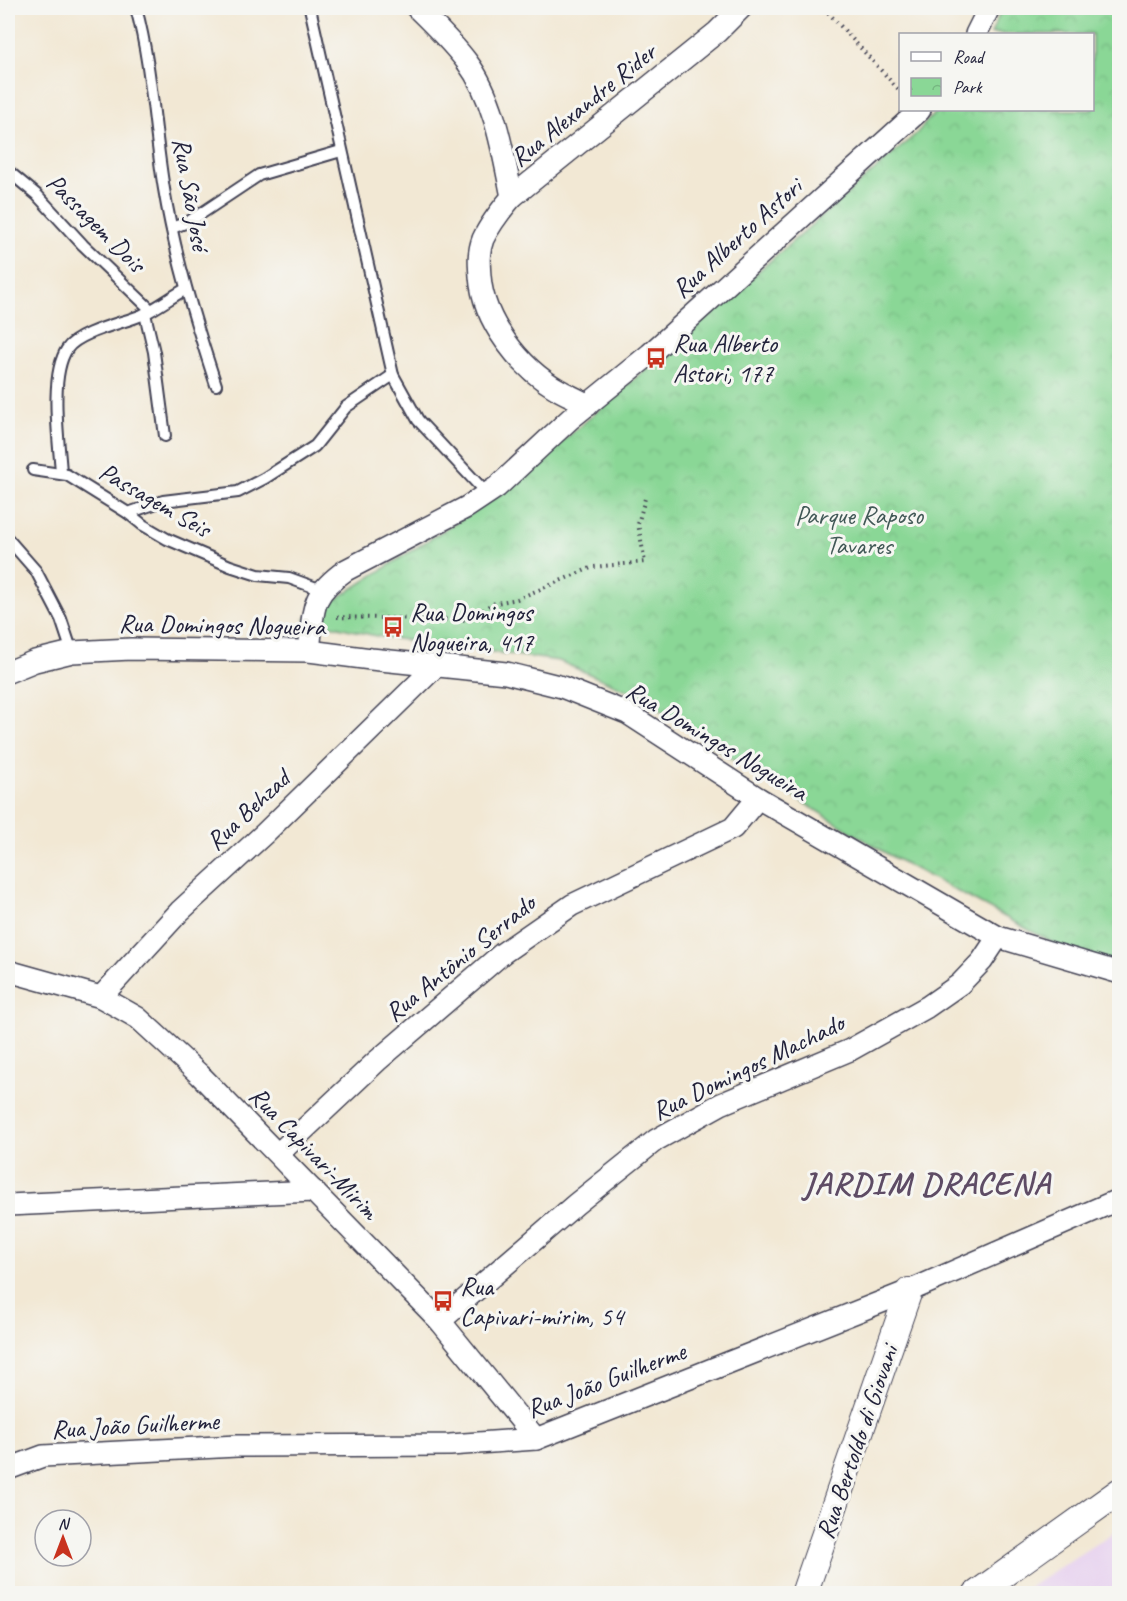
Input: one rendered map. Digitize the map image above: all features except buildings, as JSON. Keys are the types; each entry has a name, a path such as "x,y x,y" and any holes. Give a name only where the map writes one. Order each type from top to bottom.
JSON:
{"street":[{"path":"417,8 468,63 498,130 512,197 494,219 479,256 484,301 503,338 518,356 558,390 588,405"},
{"name":"Rua Alexandre Rider","path":"512,197 717,32 741,8"},
{"path":"976,33 989,8"},
{"name":"Rua Alberto Astori","path":"322,590 346,570 467,507 497,487 588,405 650,354 919,111"},
{"path":"309,651 315,600 322,590"},
{"name":"Rua Domingos Nogueira","path":"8,672 72,652 131,649 309,651 506,672 562,687 627,713 758,798 998,937 1119,973"},
{"name":"Rua Behzad","path":"101,997 180,911 272,826 436,666"},
{"name":"Rua Antônio Serrado","path":"278,1154 377,1061 503,953 572,905 733,828 758,798"},
{"name":"Rua Domingos Machado","path":"440,1321 576,1204 656,1140 721,1104 850,1050 927,1007 960,984 982,962 998,937"},
{"name":"Rua Capivari-Mirim","path":"8,971 101,997 138,1018 200,1075 440,1321 536,1439"},
{"path":"8,1205 314,1191"},
{"name":"Rua João Guilherme","path":"8,1469 44,1456 237,1446 450,1445 536,1439 909,1291 1119,1199"},
{"name":"Rua Bertoldo di Giovani","path":"804,1593 909,1291"},
{"path":"976,1593 1119,1491"}],"lane":[{"name":"Rua São José","path":"136,8 146,48 160,160 172,228 186,289 216,385"},
{"path":"310,8 393,375 418,420 487,494"},
{"path":"172,228 190,221 259,175 341,151"},
{"name":"Passagem Dois","path":"8,171 37,195 148,311"},
{"path":"61,472 56,394 62,360 68,348 81,338 148,311 186,289"},
{"path":"148,311 165,436"},
{"path":"128,513 163,501 238,492 265,478 315,446 346,407 393,375"},
{"name":"Passagem Seis","path":"33,470 61,472 168,539 230,566 258,575 289,578 322,590"},
{"path":"8,539 36,571 61,619 72,652"}],"path":[{"path":"824,8 899,90"},
{"path":"322,590 327,617 472,620 491,604 517,599 593,567 645,562 638,524 646,495"}],"shaded area":[{"path":"1119,1529 1119,1593 1020,1593"}],"green space":[{"name":"Parque Raposo Tavares","path":"1002,8 1119,8 1119,964 1059,946 889,855 732,759 638,695 559,661 376,636 305,619 508,489 916,134 936,111 1094,111 1094,33 991,33"}],"place":[{"name":"Rua Alberto Astori, 177","path":"656,358"},
{"name":"Rua Domingos Nogueira, 417","path":"393,627"},
{"name":"Rua Capivari-mirim, 54","path":"443,1301"}],"district":[{"name":"JARDIM DRACENA","path":"927,1183"}]}
